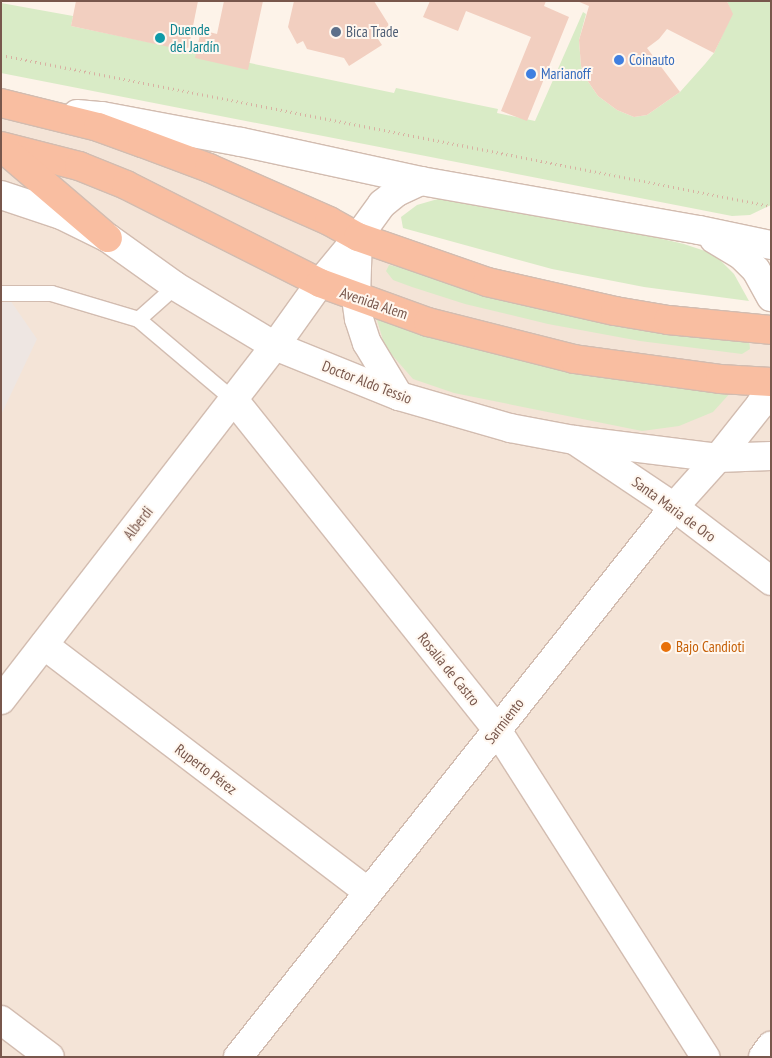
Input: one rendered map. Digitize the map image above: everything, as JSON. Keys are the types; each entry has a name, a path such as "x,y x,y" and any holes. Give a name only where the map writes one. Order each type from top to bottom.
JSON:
{"highway":[{"path":"13,106 98,127 209,168 329,221 358,237 487,282 555,299 668,320 771,330"},
{"path":"1,146 108,238"},
{"name":"Avenida Alem","path":"1,146 78,166 126,185 320,283 356,298 437,324 574,359 720,380 771,382"}],"street":[{"path":"13,106 102,116 241,142 421,182 699,230 771,245"},
{"name":"Alberdi","path":"1,700 234,400 320,283 382,204 397,192 421,182"},
{"name":"Doctor Aldo Tessio","path":"1,195 61,215 108,238 175,286 275,346 399,396 510,428 574,440 718,458 771,456"},
{"path":"699,230 742,256 756,270 771,297"},
{"path":"358,237 356,298 359,319 367,344 399,396"},
{"name":"Sarmiento","path":"238,1057 674,506 718,458 760,405 771,387"},
{"name":"Rosalía de Castro","path":"234,400 497,730 705,1057"},
{"name":"Santa Maria de Oro","path":"574,440 674,506 771,581"},
{"name":"Ruperto Pérez","path":"44,645 368,892"},
{"path":"1,1020 50,1057"},
{"path":"763,1057 771,1046"}],"lane":[{"path":"138,319 175,286"},
{"path":"1,293 51,293 138,319 234,400"}],"path":[{"path":"1,55 771,206"}],"shaded area":[{"path":"1,103 407,256 771,330 771,1057 1,1057"},
{"path":"1,287 37,339 1,415"}],"green space":[{"path":"727,1 771,1 771,205 750,215 732,216 1,73 1,3 73,16 71,26 394,93 396,88 498,109 497,113 535,121 583,12 586,14 579,40 581,66 587,80 598,96 617,110 634,117 647,115 680,92 714,53 732,14"},
{"path":"448,196 520,206 684,244 714,254 734,274 749,301 644,287 552,269 403,228 401,217 417,205"},
{"path":"389,265 749,340 750,349 742,354 640,341 548,324 465,304 393,280 386,271"},
{"path":"375,313 732,391 713,412 679,426 642,431 454,393 413,379 385,347"}],"building":[{"name":"Duende del Jardín","path":"76,1 198,1 188,51 71,26"},
{"path":"224,1 263,1 248,70 195,58 201,30 217,34"},
{"name":"Bica Trade","path":"294,1 374,1 389,25 376,36 382,45 349,66 344,58 307,49 303,41 297,44 288,27"},
{"name":"Marianoff","path":"430,1 546,1 544,6 569,17 527,121 501,111 531,37 466,11 458,31 423,17"},
{"name":"Coinauto","path":"577,1 727,1 733,14 714,53 667,29 659,39 647,48 680,92 647,115 634,117 617,110 598,96 587,80 581,66 579,40 589,6"}],"place":[{"name":"Bica Trade","path":"336,32"},
{"name":"Duende del Jardín","path":"160,38"},
{"name":"Coinauto","path":"619,60"},
{"name":"Marianoff","path":"531,74"},
{"name":"Bajo Candioti","path":"666,647"}]}
